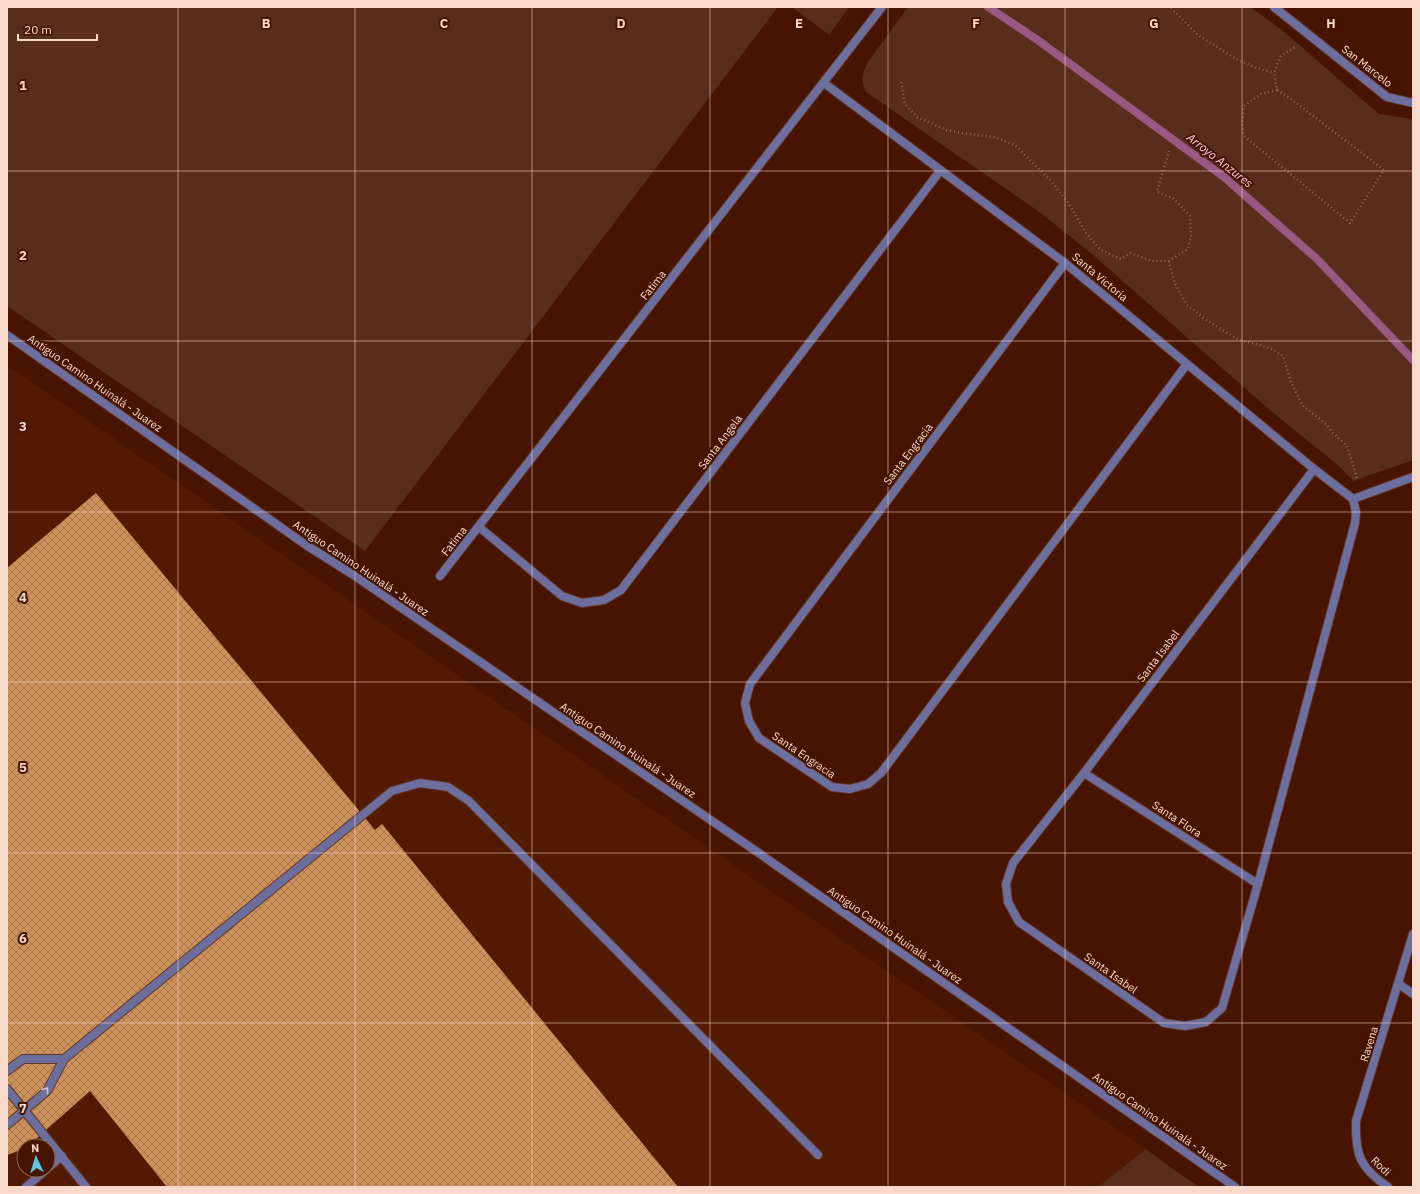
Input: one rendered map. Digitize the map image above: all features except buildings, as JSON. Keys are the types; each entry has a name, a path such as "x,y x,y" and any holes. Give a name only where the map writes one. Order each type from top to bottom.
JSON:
{"street":[{"name":"Fatima","path":"440,576 882,7"},
{"name":"San Marcelo","path":"1274,7 1283,10 1387,97 1413,103"},
{"name":"Santa Victoria","path":"824,83 1065,263 1314,469 1356,498"},
{"name":"Santa Angela","path":"479,527 562,596 582,603 604,600 621,590 940,171"},
{"name":"Santa Engracia","path":"1065,263 750,684 746,703 749,721 759,738 832,787 850,789 868,784 881,773 1187,364"},
{"name":"Antiguo Camino Huinalá - Juarez","path":"7,335 306,545 352,574 763,856 1235,1187"},
{"name":"Santa Isabel","path":"1314,469 1084,773 1013,863 1006,884 1008,902 1019,922 1164,1023 1184,1026 1206,1022 1222,1008 1258,884 1355,523 1356,498"},
{"path":"1356,498 1413,477"},
{"name":"Santa Flora","path":"1084,773 1258,884"},
{"path":"7,1125 47,1091 64,1059 392,791 420,783 448,787 469,801 818,1155"},
{"name":"Ravena","path":"1360,1161 1355,1141 1356,1121 1413,934"},
{"path":"1399,984 1413,994"},
{"path":"7,1071 23,1059 64,1059"},
{"path":"7,1089 86,1187"},
{"path":"56,1161 62,1156"},
{"name":"Rodi","path":"1360,1161 1374,1178 1388,1187"},
{"path":"26,1187 37,1178"}],"path":[{"path":"1171,8 1198,35 1238,60 1256,68 1274,73"},
{"path":"1277,90 1261,94 1244,106 1242,124 1244,136 1350,223 1384,170 1277,90 1274,73 1281,56 1296,46"},
{"path":"901,82 905,104 917,117 946,130 994,137 1015,144 1052,182 1069,204 1086,233 1101,250 1121,259 1130,253 1152,261 1169,262 1188,249 1191,237 1190,216 1173,198 1157,192 1169,151"},
{"path":"1169,262 1174,284 1187,305 1205,319 1237,339 1270,348 1283,356 1291,382 1302,405 1327,425 1347,446 1358,480 1356,498"}],"shaded area":[{"path":"7,7 778,7 365,551 7,306"},
{"path":"792,7 849,7 829,35"},
{"path":"908,7 1250,7 1282,30 1379,114 1413,119 1413,460 1353,481 1340,467 1271,411 1093,255 1038,211 866,92 862,77 864,70 868,62"},
{"path":"7,365 1146,1149 1098,1187 7,1187"},
{"path":"1146,1149 1173,1169 1199,1187 1098,1187"}],"waterway":[{"name":"Arroyo Anzures","path":"988,7 1039,41 1224,177 1317,259 1413,360"}]}
